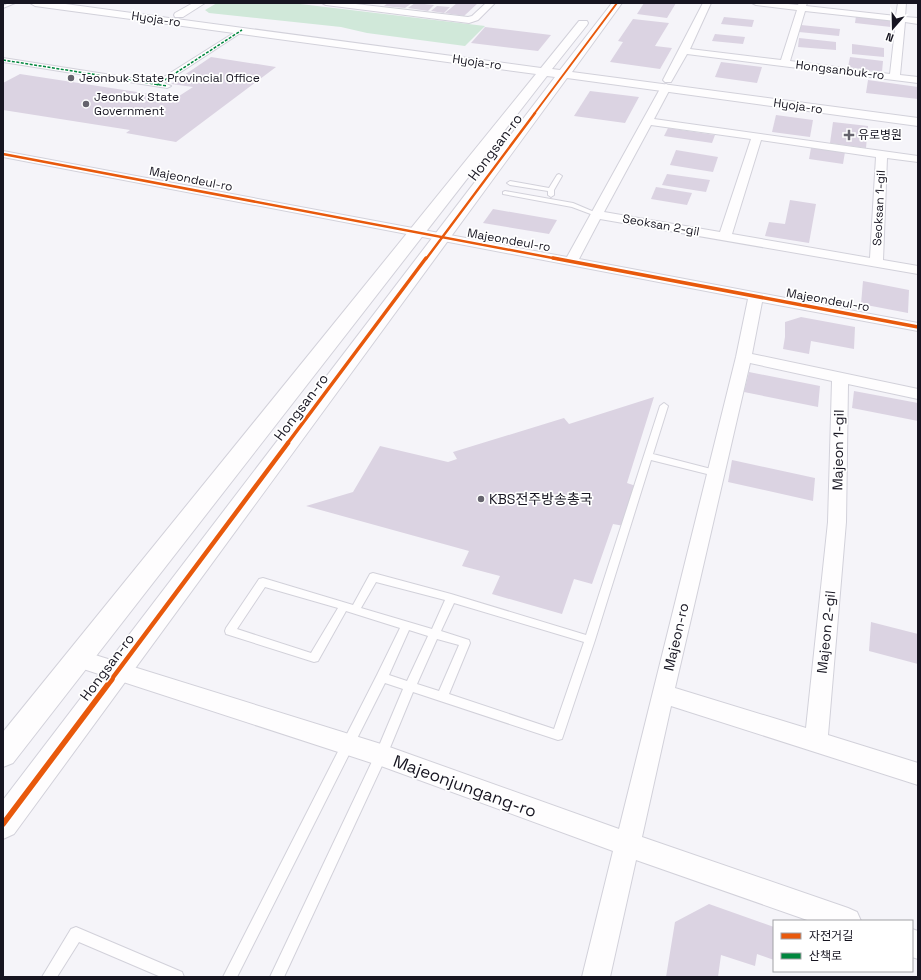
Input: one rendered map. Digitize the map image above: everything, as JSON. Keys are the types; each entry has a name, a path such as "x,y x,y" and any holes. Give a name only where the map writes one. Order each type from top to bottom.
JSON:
{"street":[{"name":"Hyoja-ro","path":"36,3 502,62 556,63 667,84 918,122"},
{"name":"Hyoja-ro","path":"90,3 502,62"},
{"path":"179,15 200,3"},
{"path":"326,3 469,20 475,18 491,3"},
{"name":"Hongsan-ro","path":"3,754 525,96 556,63 598,3"},
{"name":"Hongsan-ro","path":"556,63 588,52 617,3"},
{"path":"571,261 667,84 707,3"},
{"path":"756,3 802,6 918,21"},
{"name":"Hongsanbuk-ro","path":"895,77 902,3"},
{"name":"Hongsanbuk-ro","path":"784,64 802,6"},
{"path":"157,85 242,30"},
{"name":"Hongsanbuk-ro","path":"684,50 918,80"},
{"path":"522,57 502,62 498,70 511,72 524,82 514,94 525,96"},
{"path":"3,60 167,86"},
{"name":"Hongsan-ro","path":"3,824 551,90 556,63"},
{"path":"551,90 562,92 568,86 586,82 607,84 611,74"},
{"name":"Hyoja-ro","path":"667,84 918,113"},
{"path":"647,121 757,136 725,236"},
{"name":"Seoksan 1-gil","path":"757,136 918,159"},
{"name":"Majeondeul-ro","path":"3,154 918,327"},
{"name":"Seoksan 1-gil","path":"876,263 882,154"},
{"name":"Seoksan 2-gil","path":"596,214 798,249"},
{"name":"Seoksan 1-gil","path":"798,249 918,270"},
{"name":"Majeon-ro","path":"596,977 626,844 744,357 756,297"},
{"path":"744,357 918,394"},
{"name":"Majeon 1-gil","path":"837,522 840,377"},
{"name":"Majeon 2-gil","path":"816,742 837,522"},
{"name":"Majeonjungang-ro","path":"79,659 118,670 381,755 626,844 845,920"},
{"path":"663,694 918,774"}],"lane":[{"path":"3,7 13,3"},
{"path":"550,200 551,190 559,176"},
{"path":"510,183 551,190"},
{"path":"504,193 573,205 596,214"},
{"path":"382,677 558,734 590,640 664,406"},
{"path":"649,456 715,474"},
{"path":"355,610 373,577 451,598 590,640"},
{"path":"344,606 314,658 230,631 263,582 344,606 355,610 434,633 466,643 442,697"},
{"path":"277,977 381,755 410,686 451,598"},
{"path":"230,977 382,677 406,625"},
{"path":"49,977 76,934 177,977"}],"green space":[{"path":"217,3 292,3 485,26 465,46 367,33 341,27 209,13 205,10"}],"building":[{"path":"388,3 412,3 405,8 384,6"},
{"path":"415,3 434,5 428,11 408,8"},
{"path":"457,3 478,3 464,16 445,13"},
{"path":"644,3 676,3 667,18 637,14"},
{"path":"437,6 450,7 444,13 431,11"},
{"path":"856,16 891,20 891,27 855,23"},
{"path":"724,17 754,20 752,27 721,24"},
{"path":"633,19 669,23 655,46 672,48 660,69 610,62 623,42 618,41"},
{"path":"801,25 840,29 839,36 799,32"},
{"path":"485,27 551,35 538,51 471,43"},
{"path":"715,34 745,37 743,44 712,41"},
{"path":"799,38 836,42 836,50 798,47"},
{"path":"852,44 884,48 884,57 852,54"},
{"path":"211,57 276,67 176,142 126,133 130,130 3,110 3,83 20,74 176,98 193,87 171,84"},
{"path":"850,57 883,61 882,72 848,67"},
{"path":"721,62 762,67 757,83 715,77"},
{"path":"868,80 918,87 918,99 866,93"},
{"path":"590,91 639,97 625,123 574,116"},
{"path":"776,115 813,120 810,137 772,132"},
{"name":"유로병원","path":"833,122 868,126 866,148 830,143"},
{"path":"668,128 715,135 712,143 664,136"},
{"path":"811,148 845,152 843,164 809,159"},
{"path":"676,150 718,157 713,172 670,165"},
{"path":"667,174 710,180 706,192 662,185"},
{"path":"656,187 692,193 687,205 651,199"},
{"path":"790,200 816,204 809,243 765,236 769,222 785,224"},
{"path":"493,209 557,220 549,234 483,223"},
{"path":"863,281 909,290 908,313 861,304"},
{"path":"801,317 855,327 854,349 811,341 809,354 783,349 785,322"},
{"path":"749,372 820,386 818,407 744,392"},
{"path":"854,391 918,403 918,421 852,408"},
{"name":"KBS전주방송총국","path":"654,397 627,483 636,486 624,526 613,524 592,584 574,579 562,614 492,594 500,576 462,566 469,551 306,506 353,492 380,446 448,462 457,459 453,452 564,418 569,424"},
{"path":"732,460 815,478 813,501 728,482"},
{"path":"871,622 918,634 918,664 869,651"},
{"path":"709,904 773,927 773,960 757,954 755,966 721,955 718,977 666,977 675,922"}],"marked path":[{"path":"157,85 242,30"},
{"path":"3,60 167,86"}],"cycle path":[{"path":"3,824 617,3"},
{"path":"3,154 918,327"}],"place":[{"name":"Jeonbuk State Provincial Office","path":"71,78"},
{"name":"Jeonbuk State Government","path":"86,104"},
{"name":"유로병원","path":"849,135"},
{"name":"KBS전주방송총국","path":"481,499"}]}
